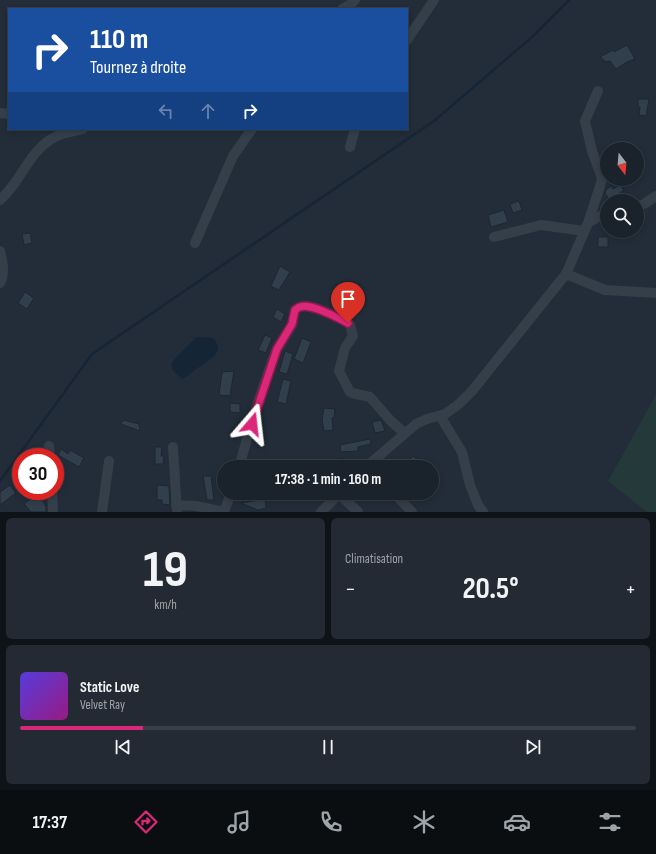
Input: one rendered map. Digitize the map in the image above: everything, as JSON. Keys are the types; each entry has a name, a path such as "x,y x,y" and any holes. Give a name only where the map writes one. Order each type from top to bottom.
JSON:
{"street":[{"path":"344,8 356,0"},
{"path":"408,39 434,0"},
{"path":"375,460 404,433 421,420 440,416 454,408 472,391 566,274 586,227 601,184 602,178 592,151 586,121 598,91"},
{"path":"195,243 233,156 251,130"},
{"path":"350,147 355,130"},
{"path":"0,200 11,190 27,162 44,144 64,131"},
{"path":"644,204 656,196"},
{"path":"494,237 541,225 586,227 600,217"},
{"path":"0,251 3,267 0,283"},
{"path":"566,274 605,290 656,293"},
{"path":"241,460 255,411 277,349 292,324 295,310 301,306 310,306 335,316 350,325 353,336 345,348 339,371 340,375 350,392 370,397 390,420 404,433"},
{"path":"440,416 462,452 470,485 478,505 484,512"},
{"path":"173,448 176,509 196,506 224,512 228,500"},
{"path":"102,512 109,461"},
{"path":"52,500 53,512"},
{"path":"322,512 333,500"},
{"path":"345,500 358,512"},
{"path":"401,500 412,512"}],"green space":[{"path":"656,395 656,512 647,512 608,481"}],"water":[{"path":"197,337 213,338 217,343 217,352 211,359 182,379 173,371 171,364 177,356"}],"building":[{"path":"627,45 635,59 616,69 610,61 606,62 600,57 613,50 614,52"},
{"path":"638,99 649,99 646,116 639,115 640,107 638,107"},
{"path":"611,186 613,189 621,186 624,190 619,194 605,193"},
{"path":"519,201 522,210 513,213 510,204"},
{"path":"504,210 508,222 491,227 488,215"},
{"path":"30,233 32,243 24,245 22,234"},
{"path":"598,237 608,238 608,247 598,247"},
{"path":"280,266 290,272 279,290 271,286"},
{"path":"343,291 353,296 356,292 363,298 357,306 354,303 349,313 341,309 344,302 339,300"},
{"path":"25,292 34,298 27,309 18,303"},
{"path":"277,309 285,314 281,322 273,317"},
{"path":"265,335 272,338 266,353 258,350"},
{"path":"302,338 311,342 303,363 294,359"},
{"path":"285,351 293,354 287,374 279,372"},
{"path":"234,371 230,396 219,395 222,372"},
{"path":"283,379 291,381 286,404 277,402"},
{"path":"230,403 240,404 240,413 230,412"},
{"path":"324,408 335,409 334,418 332,418 333,430 324,431 322,419"},
{"path":"123,420 139,424 140,431 121,424"},
{"path":"381,420 385,431 375,433 372,422"},
{"path":"370,439 371,444 358,447 358,451 341,452 340,445"},
{"path":"155,447 162,447 161,456 164,456 163,464 155,464"},
{"path":"70,450 84,458 79,467 64,458 64,451 68,454"},
{"path":"414,456 417,460 409,460"},
{"path":"203,476 211,476 214,500 207,500"},
{"path":"10,485 12,488 12,496 0,505 0,492"},
{"path":"157,485 169,486 170,505 162,504 162,500 157,500"},
{"path":"29,500 42,500 46,507 46,512 31,512 24,504"},
{"path":"265,500 266,508 258,510 241,503"}],"waterway":[{"path":"0,481 92,354 434,121 532,37 569,0"}],"route":[{"path":"252,424 255,411 277,349 292,324 295,310 301,306 310,306 348,323"}]}
